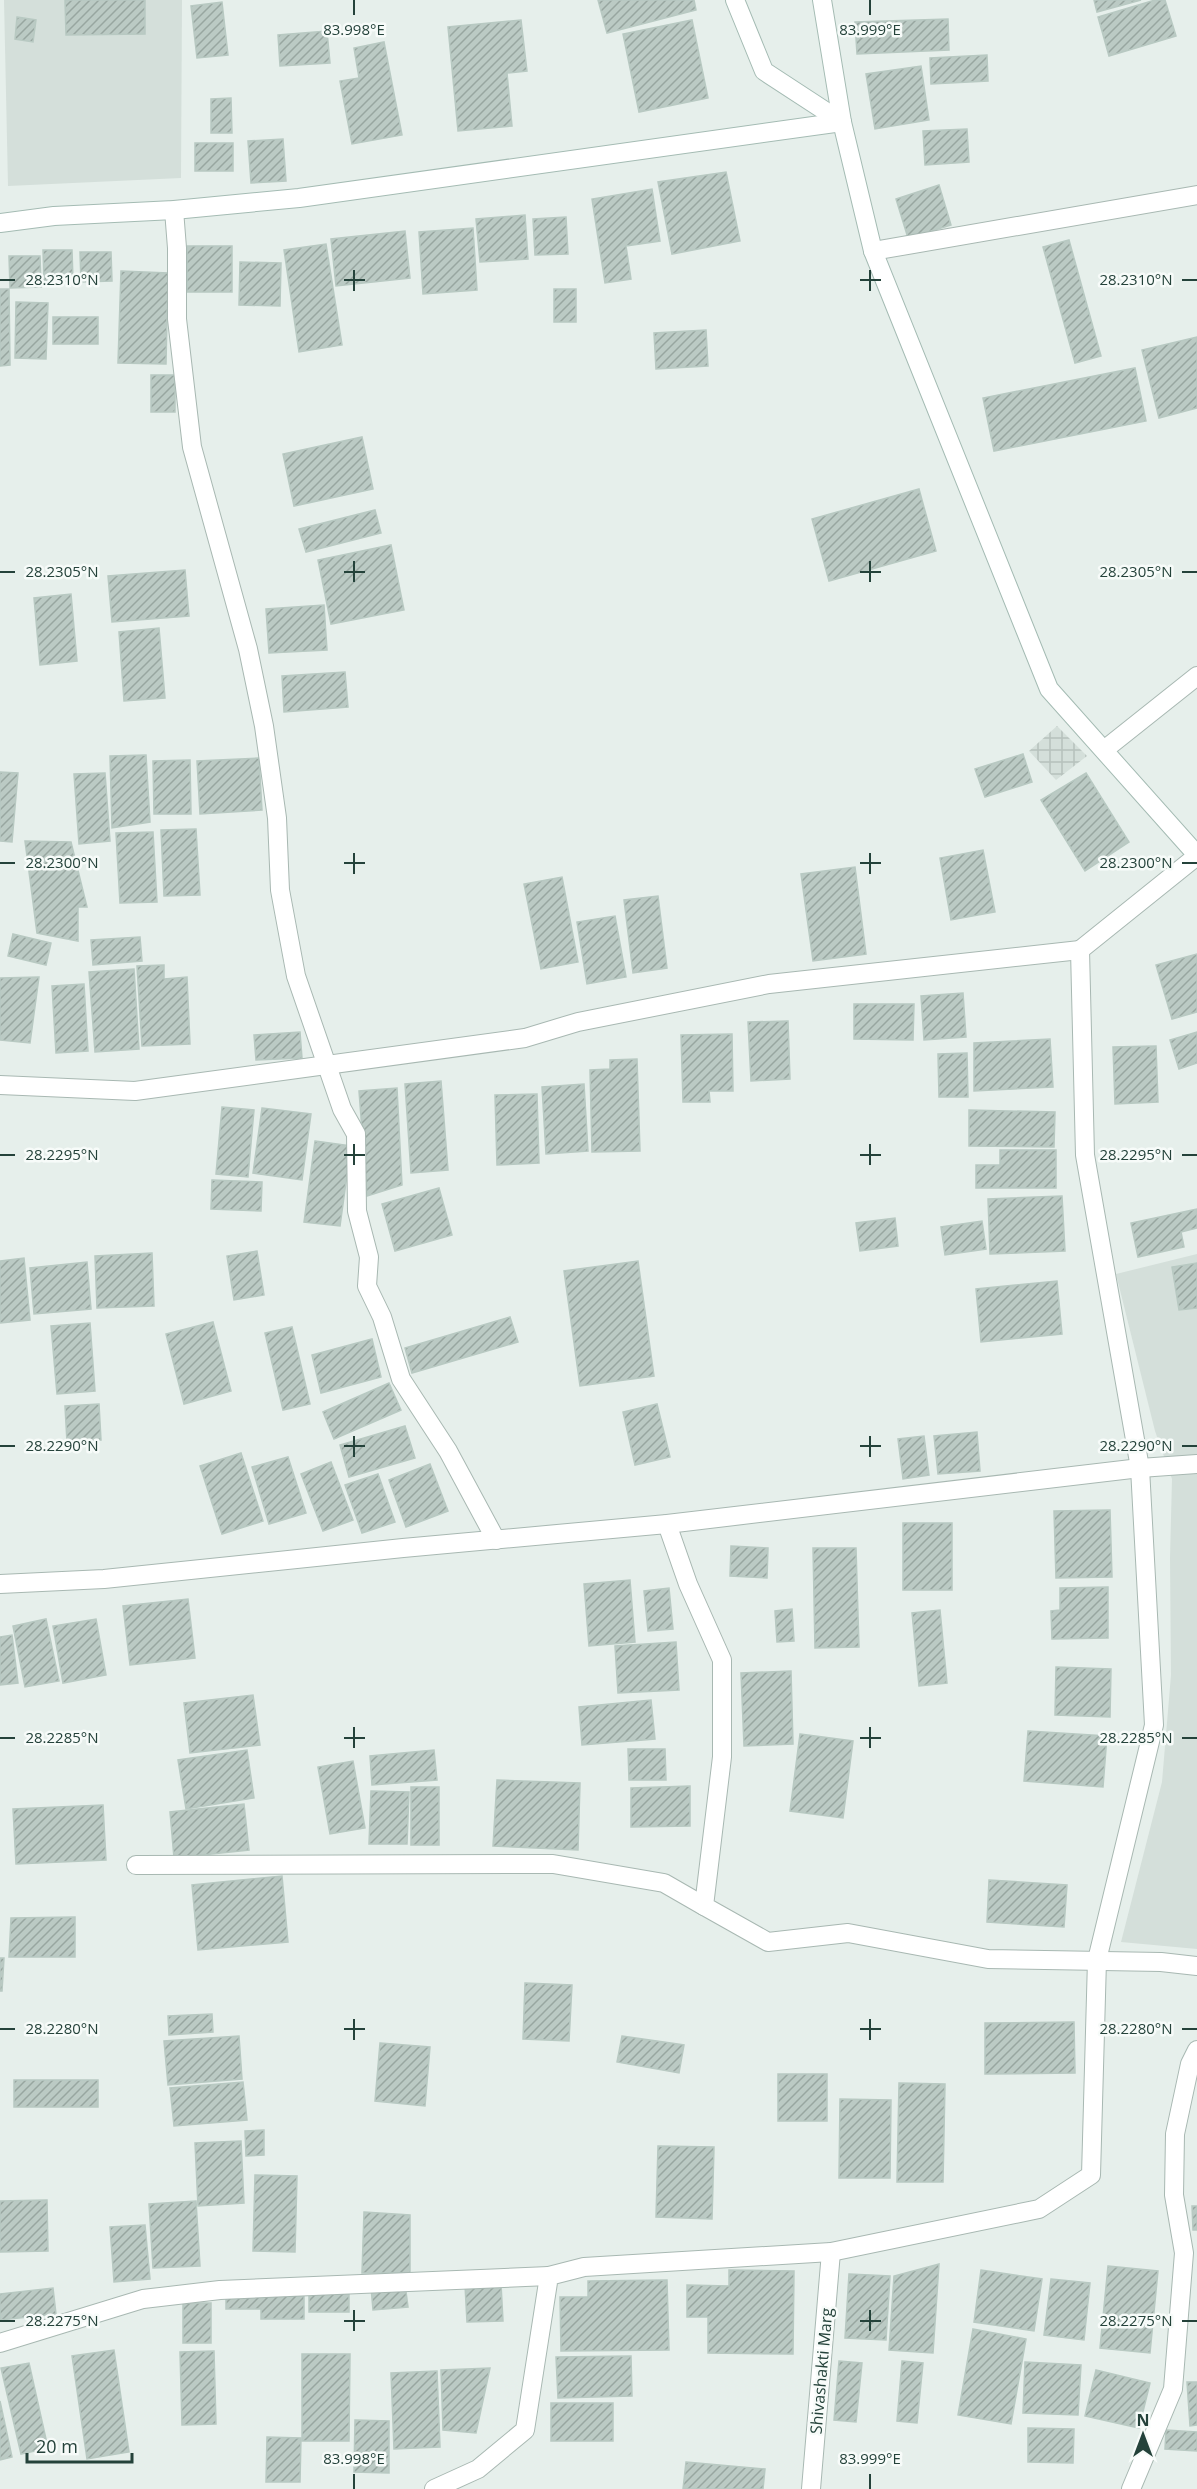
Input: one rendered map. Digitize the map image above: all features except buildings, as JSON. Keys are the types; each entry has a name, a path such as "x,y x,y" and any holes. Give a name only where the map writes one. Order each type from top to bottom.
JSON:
{"street":[{"path":"735,0 764,71 842,122"},
{"path":"0,1085 135,1091 525,1038 578,1022 769,984 1080,950 1197,855 1048,689 873,251 842,122 822,0"},
{"path":"0,223 54,216 174,210 299,198 842,122"},
{"path":"873,251 1197,195"},
{"path":"174,210 177,248 177,319 192,447 248,649 264,726 277,818 280,890 296,976 342,1109 356,1134 357,1211 369,1257 368,1286 382,1317 400,1379 448,1451 496,1540"},
{"path":"1104,750 1197,676"},
{"path":"0,2343 143,2299 220,2290 549,2276 584,2267 831,2252 1039,2209 1091,2175 1097,1960 1154,1725 1140,1468 1085,1155 1080,950"},
{"path":"0,1584 104,1579 667,1524 1140,1468 1197,1464"},
{"path":"667,1524 688,1584 722,1660 722,1757 704,1906"},
{"path":"136,1865 553,1864 664,1883 768,1942 848,1933 988,1959 1097,1960 1197,1966"},
{"path":"1131,2489 1173,2390 1184,2253 1173,2195 1174,2134 1190,2064 1197,2050"},
{"name":"Shivashakti Marg","path":"811,2489 831,2252"},
{"path":"434,2489 478,2469 525,2430 549,2276"}],"shaded area":[{"path":"4,0 182,0 181,178 8,186"},
{"path":"1057,726 1087,756 1056,780 1029,751"},
{"path":"1197,1254 1197,1949 1121,1942 1162,1782 1171,1675 1172,1479 1155,1431 1116,1274"}]}
